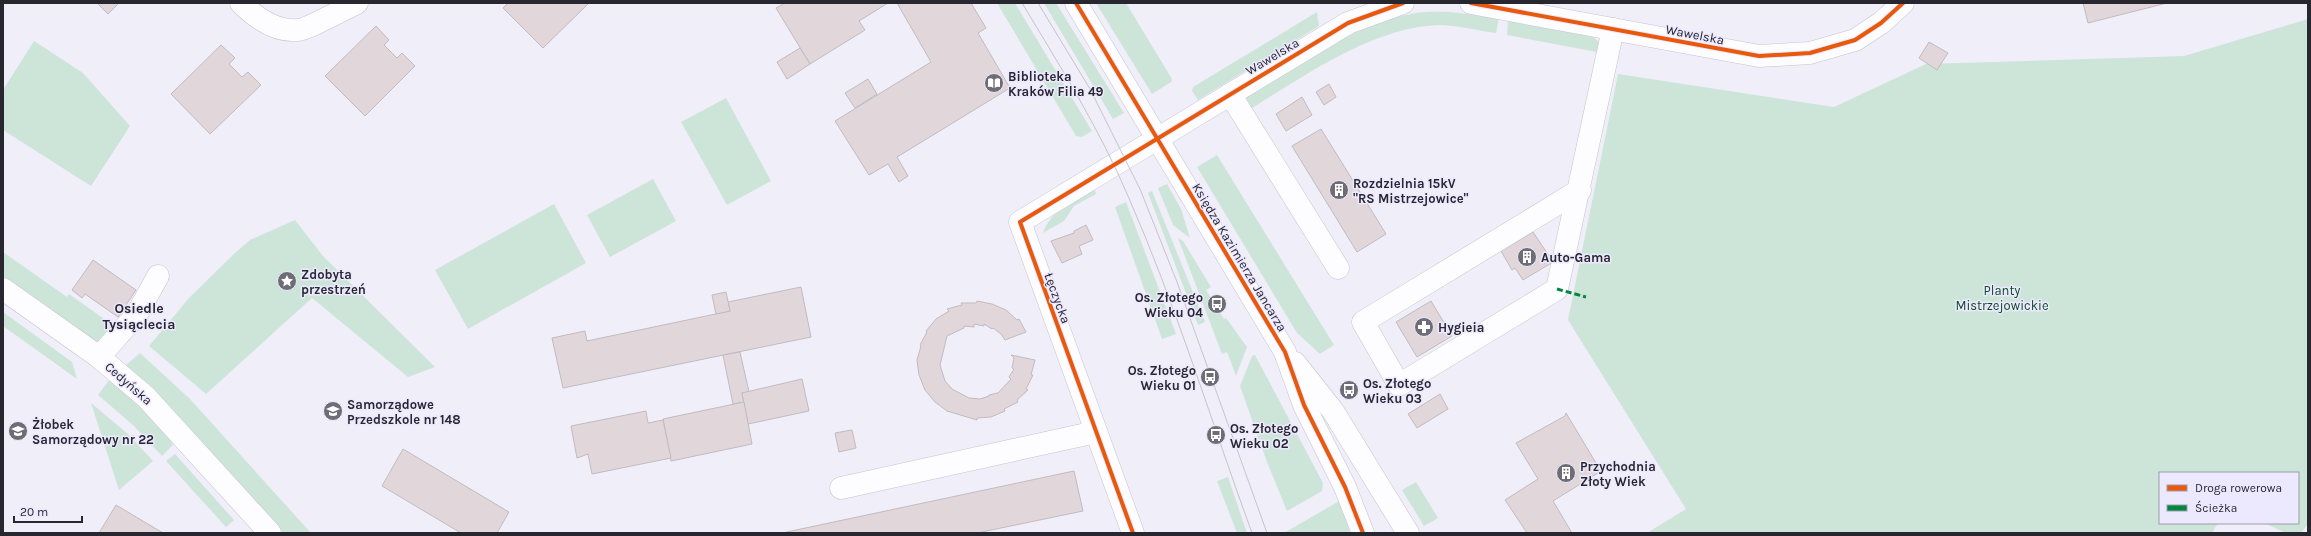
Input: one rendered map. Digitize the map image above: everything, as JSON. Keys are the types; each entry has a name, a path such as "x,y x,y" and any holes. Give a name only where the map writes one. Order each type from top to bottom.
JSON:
{"street":[{"path":"241,3 255,18 267,24 298,30 357,3"},
{"name":"Księdza Kazimierza Jancarza","path":"1076,3 1285,352 1333,411 1408,533"},
{"name":"Wawelska","path":"1158,138 1348,23 1403,3"},
{"name":"Wawelska","path":"1471,3 1759,56 1810,53 1855,40 1881,23 1903,3"},
{"path":"1580,190 1363,322 1399,385 1558,289 1580,190 1613,29"},
{"path":"1230,94 1338,268"},
{"name":"Łęczycka","path":"1133,533 1020,222 1158,138"},
{"path":"99,357 137,314 158,276"},
{"name":"Cedyńska","path":"3,289 99,357 146,397 270,533"},
{"name":"Księdza Kazimierza Jancarza","path":"1285,352 1304,405 1345,488 1363,533"},
{"path":"841,488 1096,432"}],"green space":[{"path":"997,3 1015,3 1092,131 1082,137 1076,136"},
{"path":"1044,3 1056,3 1124,113 1113,119"},
{"path":"1096,3 1126,3 1172,79 1171,82 1152,94"},
{"path":"1317,12 1319,26 1198,100 1192,91 1193,87"},
{"path":"1426,12 1451,12 1499,18 1496,33 1439,25 1414,28 1389,34 1364,44 1316,69 1249,110 1246,97 1304,60 1348,36 1391,19 1411,14"},
{"name":"Planty Mistrzejowickie","path":"2308,19 2308,524 2301,533 2286,533 2266,524 2299,524 2299,472 2159,472 2159,524 2217,524 2212,533 1647,533 1686,509 1568,320 1618,74 1834,107 1926,64 2184,56"},
{"path":"1508,21 1593,37 1599,42 1602,53 1507,35"},
{"path":"34,41 83,73 130,126 91,186 3,130 3,90"},
{"path":"726,98 771,181 727,205 681,122"},
{"path":"1217,155 1334,345 1320,354 1297,333 1197,167"},
{"path":"653,179 676,221 610,257 587,215"},
{"path":"1167,184 1181,209 1190,238 1173,225 1158,188"},
{"path":"1094,188 1096,194 1074,206 1064,221 1043,233 1051,218 1057,212"},
{"path":"1152,191 1205,322 1198,325 1148,193"},
{"path":"1126,202 1176,334 1162,339 1115,207"},
{"path":"554,204 586,263 468,329 435,270"},
{"path":"295,220 323,256 435,367 408,377 312,298 206,394 149,346 189,298 236,252 250,240"},
{"path":"1178,238 1183,241 1211,287 1206,290 1224,319 1226,318 1247,347 1236,376 1227,352 1222,354"},
{"path":"3,252 67,297 69,294 117,328 99,346 3,278"},
{"path":"3,312 72,362 77,379 3,326"},
{"path":"140,353 190,399 311,533 283,533 174,411 125,366"},
{"path":"1255,355 1323,483 1322,491 1287,511 1267,462 1240,386 1252,356"},
{"path":"110,379 124,389 173,438 172,446 162,456 133,425 98,395"},
{"path":"91,403 128,434 153,461 119,490"},
{"path":"175,454 234,520 226,527 166,461"},
{"path":"1228,477 1247,533 1237,533 1217,481"},
{"path":"1416,482 1438,518 1424,526 1402,490"},
{"path":"1341,500 1350,533 1284,533"}],"building":[{"path":"97,3 119,3 108,14"},
{"path":"508,3 589,3 543,48 503,8"},
{"path":"785,3 888,3 859,21 865,30 810,64 776,8"},
{"path":"897,3 971,3 986,28 978,33 1010,88 897,157 908,176 899,182 888,164 869,175 835,121 931,62"},
{"path":"2083,3 2167,3 2088,23"},
{"path":"376,26 389,40 384,45 397,58 402,53 415,66 365,116 325,76"},
{"path":"1929,42 1948,53 1937,70 1919,58"},
{"path":"221,45 235,58 229,64 242,77 248,72 261,85 210,134 171,94"},
{"path":"800,48 810,64 787,79 777,62"},
{"path":"868,79 877,94 855,108 845,93"},
{"path":"1329,84 1336,97 1324,105 1316,92"},
{"path":"1302,97 1312,115 1286,131 1276,114"},
{"name":"Rozdzielnia 15kV \"RS Mistrzejowice\"","path":"1321,129 1386,234 1357,252 1292,146"},
{"path":"1086,225 1093,240 1079,246 1082,254 1062,263 1051,241 1074,233 1074,231"},
{"name":"Auto-Gama","path":"1533,232 1553,262 1523,280 1515,268 1512,270 1501,251"},
{"path":"93,260 136,290 118,317 85,294 82,298 72,290"},
{"path":"801,287 811,337 563,388 552,338 585,331 587,341 730,311 728,302"},
{"path":"726,292 730,311 716,314 712,295"},
{"path":"977,301 992,304 1006,310 1017,320 1019,319 1026,332 1005,340 1001,334 993,328 992,329 984,324 984,326 974,324 974,327 964,326 964,328 947,336 940,365 945,381 952,389 969,398 980,399 998,393 1011,379 1009,377 1014,369 1012,368 1014,358 1011,355 1035,360 1031,375 1033,375 1026,389 1028,390 1017,400 1018,402 1004,409 1005,411 991,417 977,418 977,420 947,411 935,402 925,390 919,375 917,360 920,345 927,332 926,331 936,319 949,311 947,309 962,305 961,303 976,303"},
{"path":"1431,301 1452,336 1417,357 1396,322"},
{"path":"740,352 749,392 742,393 744,402 733,404 723,355"},
{"path":"802,379 809,411 748,424 742,393"},
{"path":"1440,394 1448,409 1417,428 1408,414"},
{"path":"744,402 752,444 671,461 663,419"},
{"path":"646,411 648,423 663,420 671,458 592,474 588,454 577,458 571,426"},
{"name":"Przychodnia Złoty Wiek","path":"1566,413 1602,473 1598,473 1553,501 1572,533 1527,533 1505,500 1538,479 1516,443 1565,416"},
{"path":"852,430 856,448 839,452 835,433"},
{"path":"403,449 509,512 497,533 461,533 382,486"},
{"path":"1074,471 1083,511 977,533 782,533"},
{"path":"116,505 163,533 99,533"}],"tram line":[{"path":"1022,3 1092,122 1128,196 1178,321 1252,533"},
{"path":"1038,3 1090,89 1140,189 1177,282 1267,533"}],"marked path":[{"path":"1557,289 1586,297"}],"cycle path":[{"path":"1076,3 1285,352 1304,405 1345,487 1363,533"},
{"path":"1133,533 1020,222 1348,23 1403,3"},
{"path":"1471,3 1759,56 1810,53 1855,40 1881,23 1903,3"}],"place":[{"name":"Biblioteka Kraków Filia 49","path":"994,83"},
{"name":"Rozdzielnia 15kV \"RS Mistrzejowice\"","path":"1339,190"},
{"name":"Auto-Gama","path":"1527,257"},
{"name":"Zdobyta przestrzeń","path":"287,281"},
{"name":"Os. Złotego Wieku 04","path":"1217,304"},
{"name":"Hygieia","path":"1424,327"},
{"name":"Os. Złotego Wieku 01","path":"1210,377"},
{"name":"Os. Złotego Wieku 03","path":"1349,390"},
{"name":"Samorządowe Przedszkole nr 148","path":"333,411"},
{"name":"Żłobek Samorządowy nr 22","path":"18,431"},
{"name":"Os. Złotego Wieku 02","path":"1216,435"},
{"name":"Przychodnia Złoty Wiek","path":"1566,473"}],"district":[{"name":"Osiedle Tysiąclecia","path":"139,316"}]}
